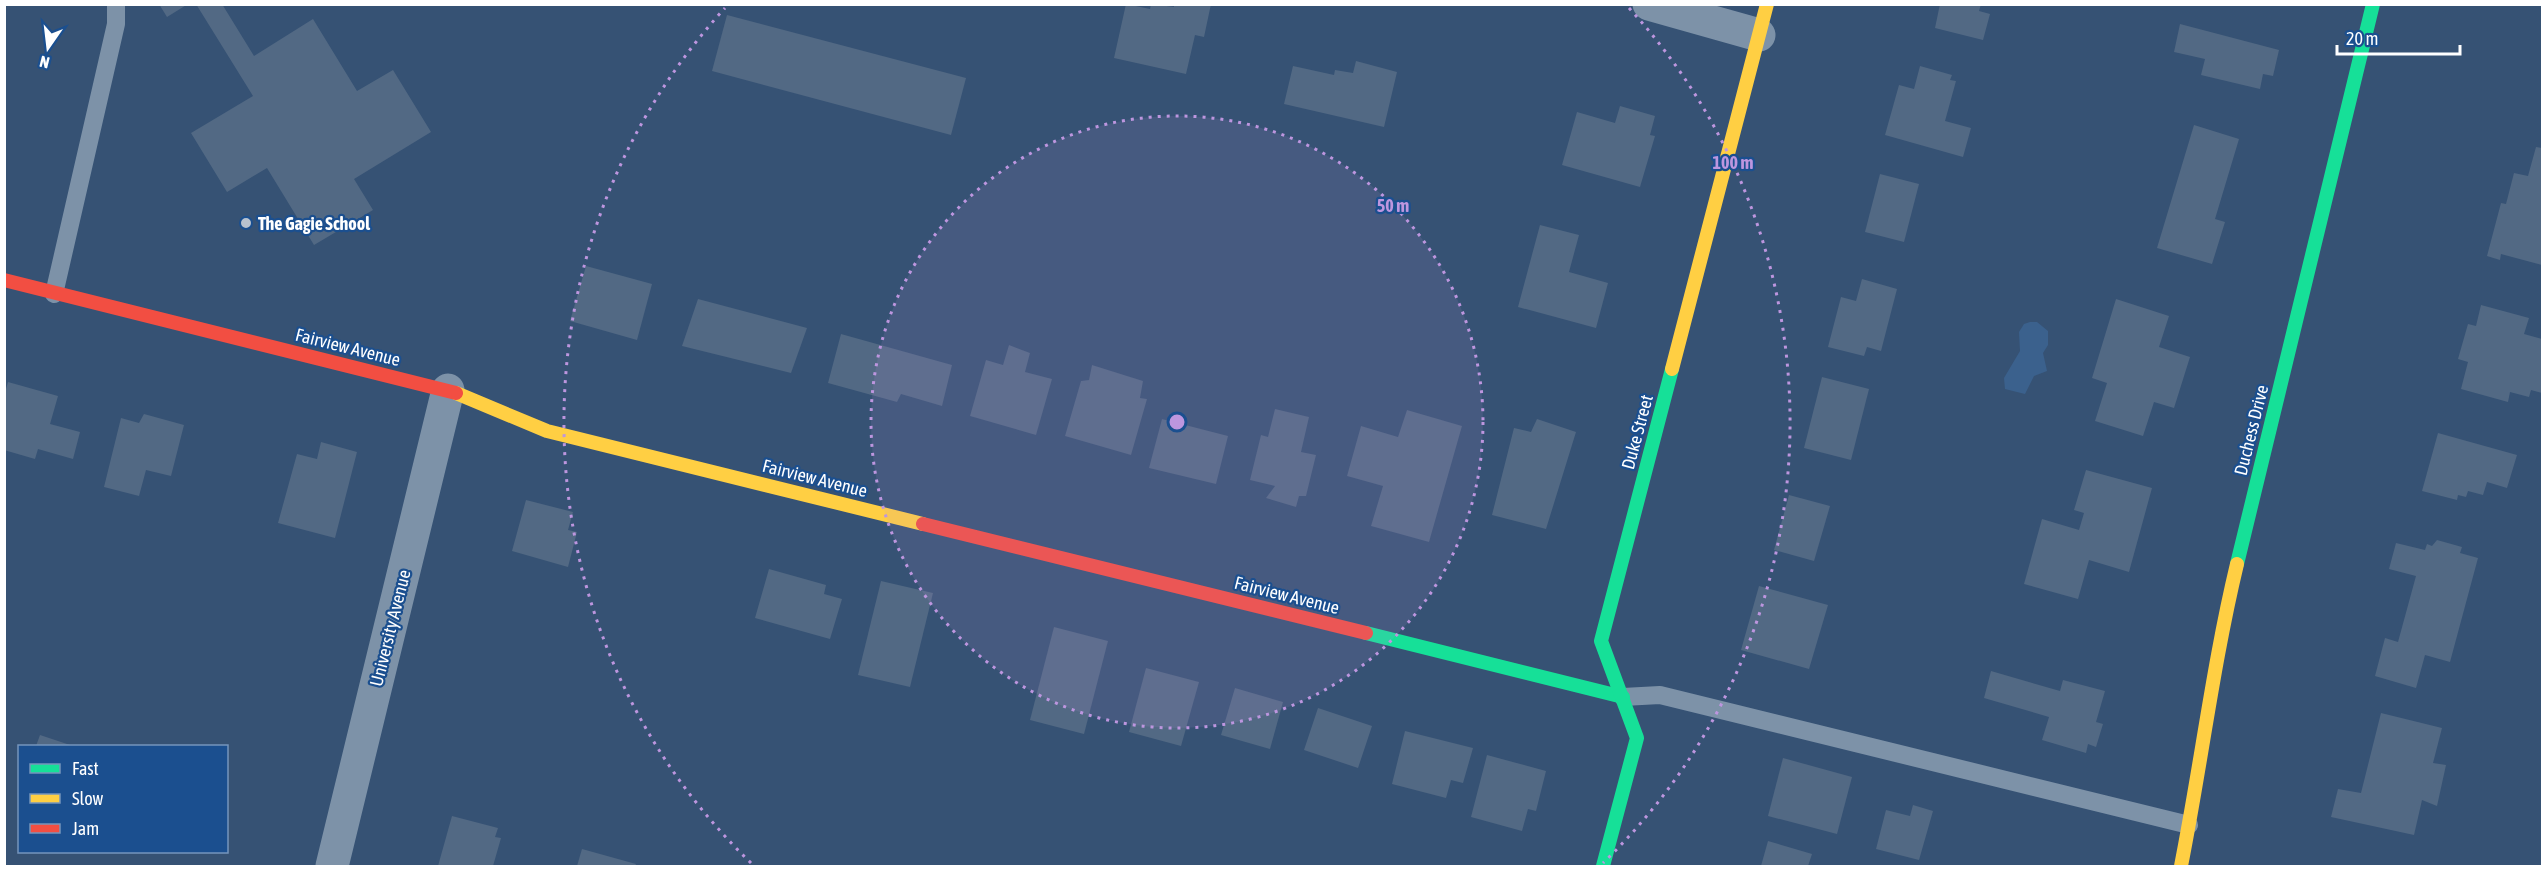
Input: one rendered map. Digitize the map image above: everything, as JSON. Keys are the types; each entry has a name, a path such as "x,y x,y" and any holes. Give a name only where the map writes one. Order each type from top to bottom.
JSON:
{"street":[{"path":"1649,4 1763,20"},
{"name":"Duchess Drive","path":"2181,867 2222,627 2373,4"},
{"name":"Duke Street","path":"1603,867 1637,738 1601,641 1763,20"},
{"name":"Fairview Avenue","path":"4,280 448,390 547,430 1623,697"},
{"name":"University Avenue","path":"332,867 448,390"}],"lane":[{"path":"54,294 116,24 116,4"},
{"path":"1623,697 1660,695 2189,825"}],"water":[{"path":"2037,322 2048,331 2048,345 2043,353 2047,371 2034,376 2025,394 2005,389 2004,378 2020,351 2019,332 2024,324"}],"building":[{"path":"159,4 188,4 167,17"},
{"name":"The Gagie School","path":"196,4 222,4 254,56 313,19 357,91 393,70 431,132 354,179 373,210 314,245 267,168 227,192 191,133 253,96"},
{"path":"1126,4 1150,9 1151,4 1174,7 1174,4 1211,4 1204,37 1195,35 1186,74 1114,58"},
{"path":"1940,4 1981,4 1979,11 1990,14 1983,40 1935,28"},
{"path":"727,15 966,78 951,135 712,71"},
{"path":"2180,24 2279,50 2273,76 2263,74 2260,89 2201,75 2205,59 2174,52"},
{"path":"1356,61 1397,72 1384,127 1284,104 1293,66 1334,75 1335,70 1353,73"},
{"path":"1920,66 1952,75 1950,80 1956,81 1945,121 1971,128 1963,157 1885,135 1899,85 1914,89"},
{"path":"1620,106 1655,116 1650,135 1655,136 1640,187 1562,165 1577,112 1615,123"},
{"path":"2194,125 2239,139 2215,219 2225,222 2212,264 2157,248"},
{"path":"2536,147 2542,148 2542,265 2501,254 2500,260 2487,256 2501,203 2506,204 2514,173 2528,176"},
{"path":"1880,174 1919,184 1904,242 1865,232"},
{"path":"1540,225 1579,235 1569,272 1608,283 1596,328 1518,307"},
{"path":"586,266 652,284 637,340 570,321"},
{"path":"1862,279 1897,289 1881,351 1867,347 1864,356 1828,347 1841,297 1856,301"},
{"path":"698,299 807,328 791,373 682,346"},
{"path":"2116,299 2169,316 2159,347 2190,357 2174,408 2154,402 2143,436 2095,421 2107,383 2092,378"},
{"path":"2481,305 2529,318 2524,334 2542,339 2542,393 2531,390 2529,397 2510,392 2508,402 2461,389 2468,362 2458,359 2468,324 2476,326"},
{"path":"841,334 952,365 942,406 901,394 897,402 828,383"},
{"path":"1009,345 1030,353 1025,372 1052,379 1036,435 970,416 986,360 1003,365"},
{"path":"1092,365 1143,381 1140,398 1147,399 1131,455 1065,436 1081,381 1089,380"},
{"path":"1822,377 1869,389 1851,460 1804,448"},
{"path":"8,382 58,396 50,424 80,432 73,459 38,449 35,459 4,450 4,396"},
{"path":"1275,409 1309,417 1301,452 1316,455 1306,496 1299,496 1296,507 1266,498 1275,486 1250,480 1261,435 1268,437"},
{"path":"1407,410 1462,426 1429,542 1371,526 1383,486 1347,476 1361,426 1398,437"},
{"path":"144,414 184,425 171,476 146,470 139,496 104,487 121,418 139,423"},
{"path":"1162,419 1228,436 1216,484 1149,468"},
{"path":"1537,419 1576,432 1546,529 1492,515 1514,428 1531,432"},
{"path":"2438,433 2517,455 2507,488 2487,482 2483,495 2468,491 2466,497 2458,495 2457,500 2422,491"},
{"path":"321,442 357,452 335,538 278,523 297,454 317,459"},
{"path":"2086,470 2152,488 2129,572 2089,560 2078,599 2024,584 2042,519 2079,530 2084,513 2074,510"},
{"path":"1789,495 1830,506 1814,561 1774,550"},
{"path":"526,500 573,512 568,530 577,532 568,567 512,551"},
{"path":"2437,540 2462,547 2460,553 2478,558 2450,662 2425,655 2416,688 2375,676 2385,638 2398,642 2416,576 2389,569 2396,543 2425,550 2427,544 2432,546"},
{"path":"769,569 826,585 824,594 842,599 830,639 755,618"},
{"path":"881,581 933,593 910,687 858,675"},
{"path":"1759,586 1828,605 1809,669 1741,650"},
{"path":"1054,627 1108,641 1084,734 1030,720"},
{"path":"1146,668 1199,682 1181,746 1129,732"},
{"path":"1991,671 2060,691 2063,680 2105,691 2096,722 2103,724 2096,747 2088,744 2086,753 2042,740 2049,717 1984,698"},
{"path":"1235,688 1283,702 1270,749 1221,735"},
{"path":"1318,708 1372,726 1358,768 1304,750"},
{"path":"2381,713 2442,728 2433,763 2446,765 2437,806 2422,800 2414,835 2331,817 2338,789 2361,793"},
{"path":"1405,731 1473,748 1463,783 1451,780 1446,798 1392,784"},
{"path":"40,735 70,745 36,745"},
{"path":"1487,755 1546,771 1536,811 1528,809 1522,831 1471,817"},
{"path":"1783,758 1852,777 1837,834 1768,816"},
{"path":"1913,805 1933,811 1919,860 1876,849 1886,810 1910,816"},
{"path":"452,816 498,828 495,837 501,838 493,866 438,866"},
{"path":"1768,841 1812,854 1808,866 1761,866"},
{"path":"582,849 636,864 635,866 577,866"}],"traffic: fast":[{"path":"2237,564 2373,4"},
{"path":"1603,866 1637,738 1601,641 1672,369"},
{"path":"1366,633 1623,697"}],"traffic: slow":[{"path":"1672,369 1767,4"},
{"path":"456,393 547,431 923,524"},
{"path":"2181,866 2221,639 2237,564"}],"traffic: jam":[{"path":"4,280 456,393"},
{"path":"923,524 1366,633"}],"place":[{"name":"The Gagie School","path":"246,223"}]}
